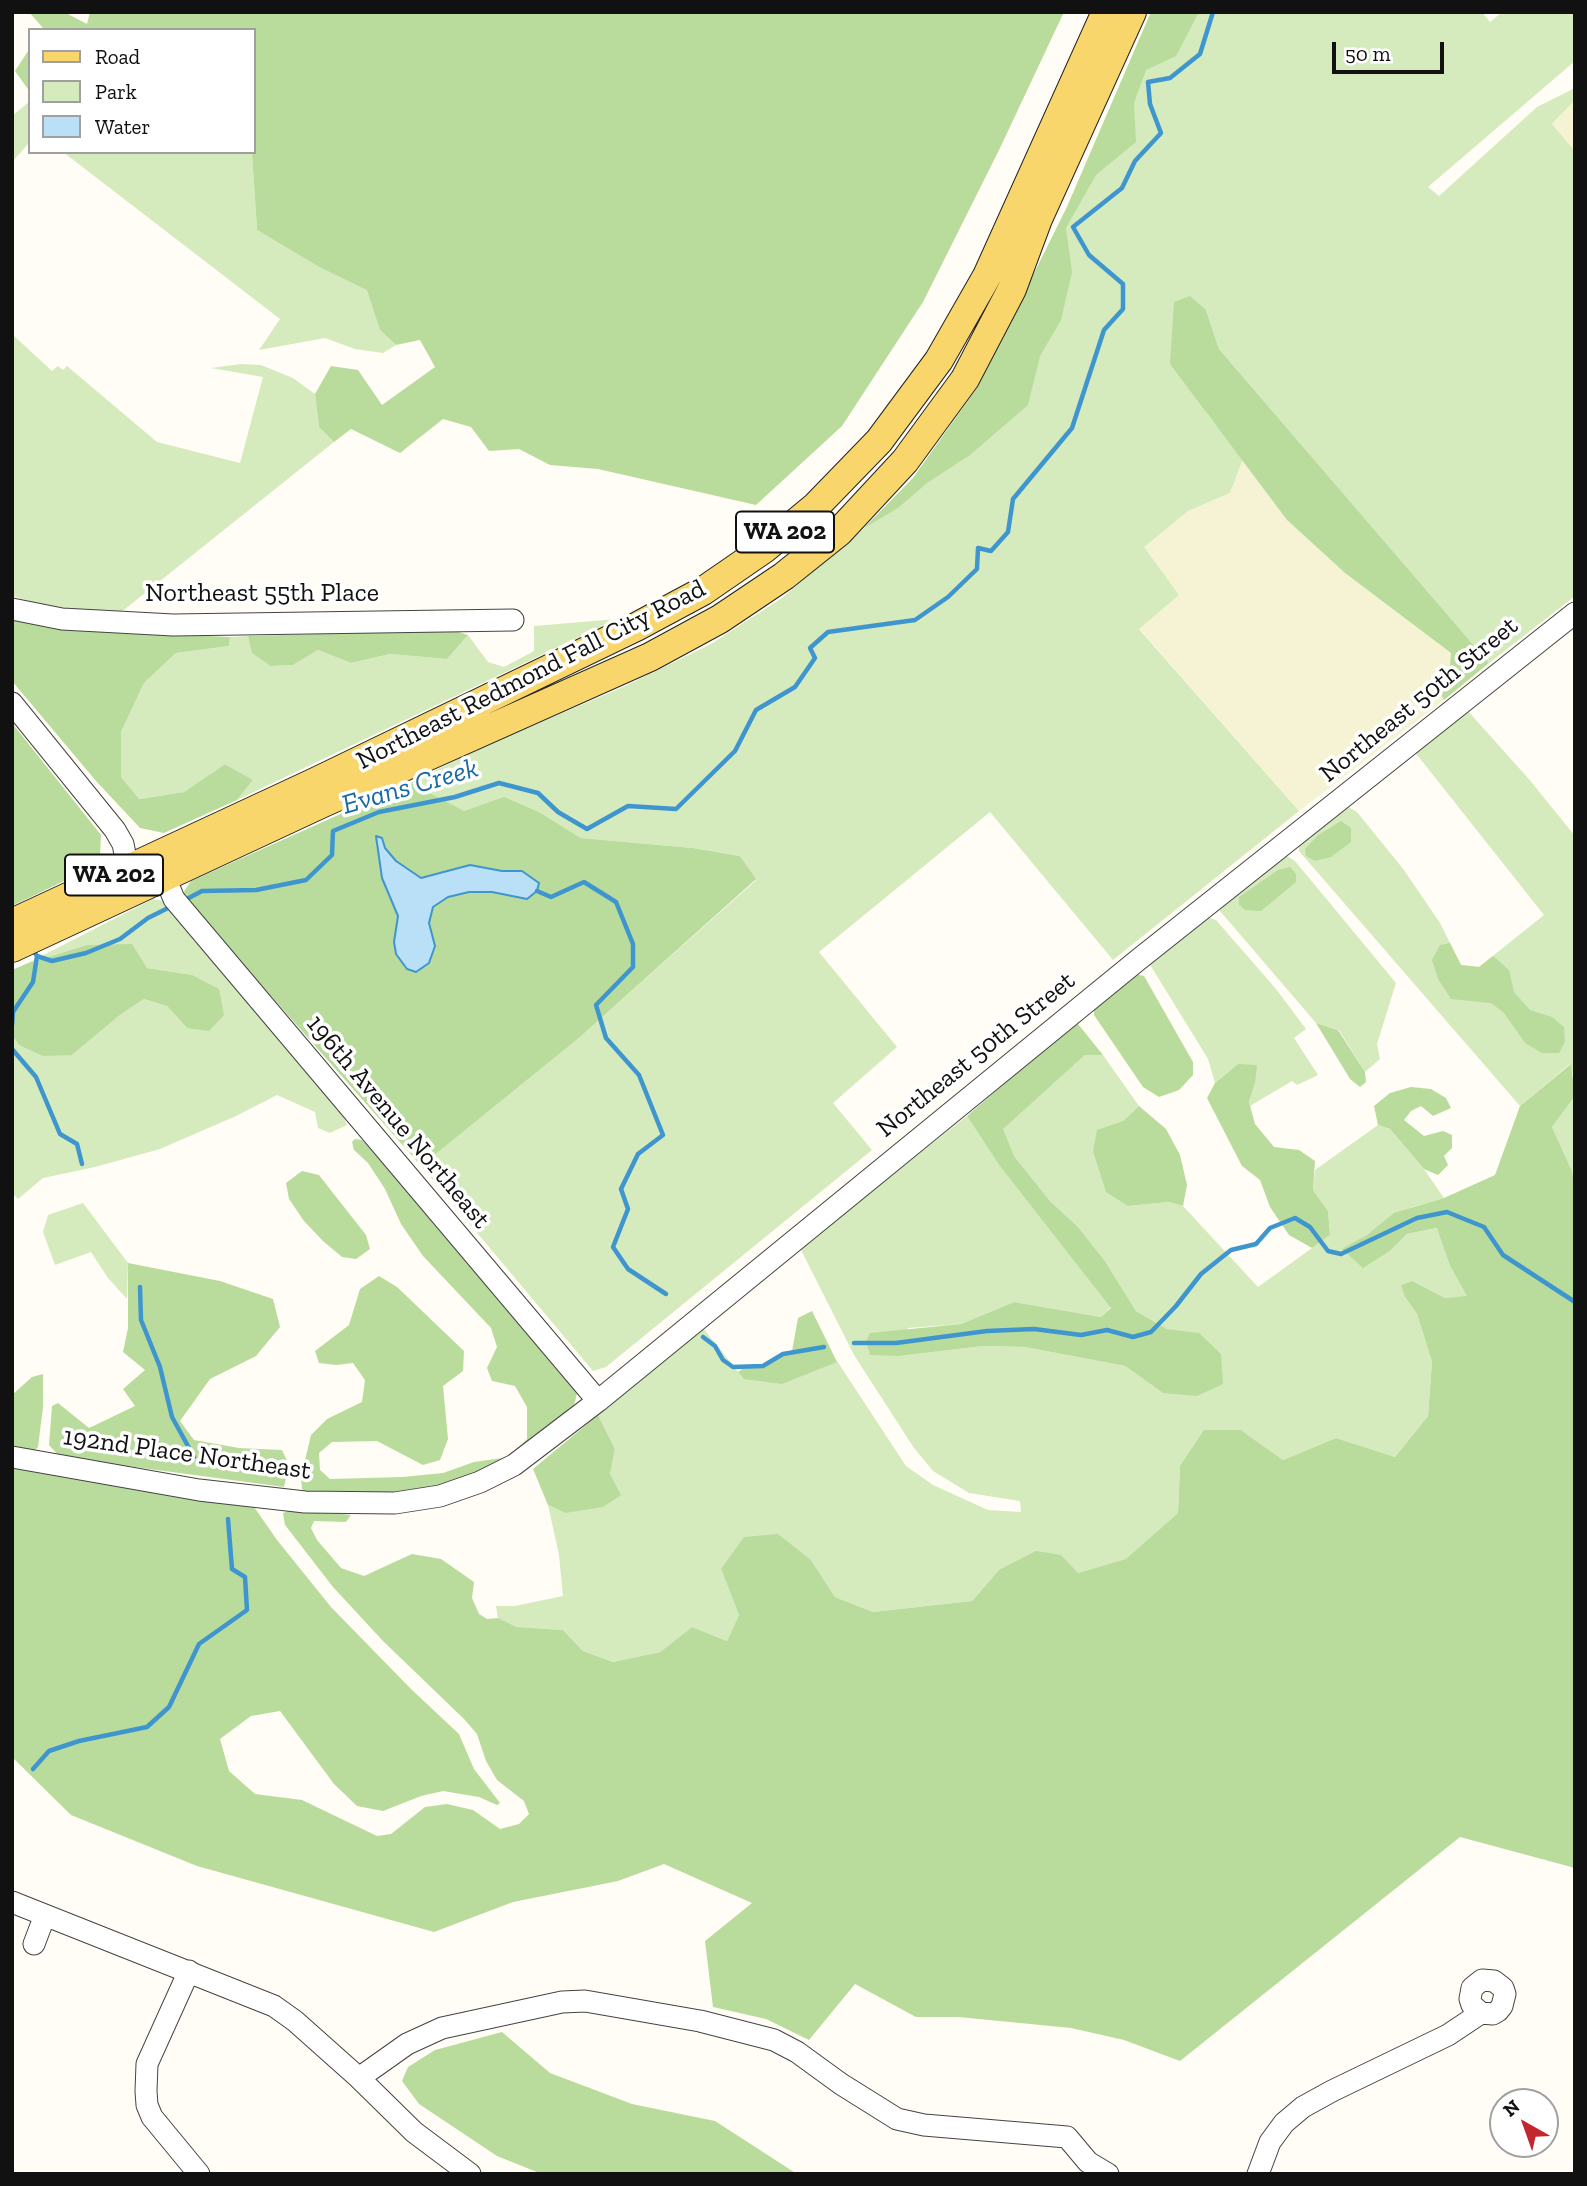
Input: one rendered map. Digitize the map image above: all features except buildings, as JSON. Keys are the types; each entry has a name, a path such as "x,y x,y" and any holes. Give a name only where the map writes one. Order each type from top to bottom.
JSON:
{"main road":[{"name":"Northeast Redmond Fall City Road","path":"13,940 128,869 648,621 703,591 754,556 816,506 879,441 939,360 987,276 1106,12"},
{"name":"Northeast Redmond Fall City Road","path":"52,917 109,902 176,894 650,657 720,619 774,583 839,532 905,461 965,379 1012,289 1038,219 1132,12"},
{"path":"176,894 173,859 182,844"},
{"path":"109,902 128,869"}],"street":[{"name":"Northeast 55th Place","path":"12,609 62,619 173,625 513,620"},
{"name":"Northeast 50th Street","path":"395,1503 440,1496 480,1482 513,1465 598,1401 1138,960 1575,613"},
{"path":"12,703 115,830 123,844 128,869"},
{"name":"196th Avenue Northeast","path":"176,894 598,1401"},
{"name":"192nd Place Northeast","path":"12,1457 199,1490 305,1502 395,1503"},
{"path":"12,1902 275,2006 359,2078 414,2132 470,2174"},
{"path":"34,1944 45,1915"},
{"path":"188,1971 147,2064 146,2091 147,2105 152,2117 199,2174"},
{"path":"359,2078 407,2044 442,2028 562,2002 585,2001 700,2021 774,2040 797,2052 850,2091 897,2119 1068,2137 1087,2162 1108,2174"},
{"path":"1258,2174 1270,2142 1284,2123 1303,2107 1448,2035 1481,2013"}],"shaded area":[{"path":"1575,100 1575,151 1552,124"},
{"path":"1243,459 1287,520 1345,573 1451,653 1449,678 1439,692 1444,700 1299,811 1139,628 1179,595 1143,547 1188,511 1230,493"}],"green space":[{"path":"29,12 64,12 87,24 90,12 1064,12 923,302 842,426 756,505 598,469 550,465 519,449 489,451 471,427 443,419 400,453 351,429 334,442 319,427 315,394 331,366 358,370 382,405 435,367 420,340 396,345 380,330 367,290 319,267 257,230 252,154 256,154 256,28 43,28"},
{"path":"1151,12 1482,12 1490,22 1502,12 1575,12 1575,61 1428,187 1439,196 1537,107 1575,88 1575,100 1552,124 1575,151 1575,596 1489,663 1219,349 1206,310 1207,414 1243,459 1230,493 1188,511 1144,547 1179,595 1139,629 1299,811 1113,960 990,812 819,952 897,1047 833,1103 872,1150 606,1367 593,1371 421,1166 579,1038 756,880 740,856 693,848 581,838 539,812 504,798 464,811 191,881 410,783 478,749 623,687 711,644 782,598 864,528 913,478 977,388 1067,207"},
{"path":"1151,12 1199,12 1176,56 1146,70 1134,103 1136,142 1096,175 1066,228 1072,272 1061,320 1040,356 1028,405 970,455 927,483 898,508 864,528 913,478 977,388 1067,207"},
{"path":"28,51 28,89 15,71"},
{"path":"28,103 28,144 12,162 12,116"},
{"path":"66,154 252,154 257,230 319,267 368,290 380,330 396,345 383,353 355,349 325,338 259,350 280,319"},
{"path":"1190,296 1206,310 1219,349 1489,663 1444,700 1439,692 1449,678 1451,653 1345,573 1287,520 1170,364 1174,302"},
{"path":"12,334 52,371 58,366 63,370 67,366 157,442 240,463 263,377 211,368 241,364 261,365 293,378 315,394 319,427 334,442 120,613 53,608 12,596"},
{"path":"12,618 109,631 230,637 229,646 176,653 144,683 121,732 121,777 139,799 184,792 225,764 253,780 237,800 164,833 140,828 96,781 12,681"},
{"path":"617,619 237,800 253,780 225,764 184,792 138,799 121,777 121,732 144,683 176,653 229,646 230,637 248,636 255,655 270,666 293,665 318,650 351,663 390,654 447,659 468,635 488,662 504,667 534,651 534,626"},
{"path":"452,630 468,635 447,659 390,654 351,663 318,650 293,665 270,666 252,653 248,636"},
{"path":"1467,710 1575,836 1575,1082 1570,1064 1520,1106 1299,851 1299,841 1347,806 1357,812 1404,870 1440,923 1461,965 1479,967 1544,915 1414,751"},
{"path":"12,723 101,835 100,855 87,870 12,906"},
{"path":"410,783 464,811 504,797 539,812 581,838 693,848 740,856 756,879 579,1038 421,1166 183,893 191,881"},
{"path":"1341,821 1351,828 1351,842 1331,857 1315,861 1306,856 1305,849 1318,835"},
{"path":"1285,855 1295,861 1396,983 1377,1044 1380,1059 1365,1072 1339,1030 1316,1023 1220,911 1222,904"},
{"path":"1290,867 1296,874 1296,882 1261,911 1245,910 1239,905 1239,897 1278,870"},
{"path":"153,899 163,901 179,916 343,1115 347,1125 330,1133 318,1128 315,1112 277,1095 160,1149 43,1178 18,1199 12,1193 12,1035 19,1045 72,1055 120,1015 144,999 167,1006 187,1028 192,975 147,968 87,945 28,963"},
{"path":"1206,917 1216,920 1276,989 1306,1029 1294,1038 1318,1075 1297,1085 1292,1081 1250,1106 1255,1083 1238,1064 1215,1083 1208,1059 1149,963"},
{"path":"1450,943 1461,965 1479,967 1493,956 1509,970 1514,992 1530,1010 1552,1017 1564,1027 1565,1042 1559,1053 1542,1053 1525,1043 1504,1013 1491,1003 1451,999 1438,979 1432,960 1440,945"},
{"path":"132,944 147,968 192,975 219,989 224,1015 209,1031 187,1028 167,1006 144,999 120,1015 72,1055 43,1056 19,1045 12,1035 12,970 87,945"},
{"path":"1136,974 1144,976 1193,1062 1193,1075 1179,1090 1159,1097 1143,1087 1094,1015 1094,1008"},
{"path":"1316,1023 1338,1030 1365,1072 1366,1082 1360,1087 1350,1079"},
{"path":"1078,1024 1103,1055 1085,1055 1003,1129 1014,1156 1050,1201 1078,1227 1105,1261 1136,1311 1167,1329 1199,1333 1221,1354 1223,1384 1197,1396 1163,1393 1125,1366 1025,1347 983,1346 899,1356 870,1355 866,1341 870,1333 961,1324 1014,1302 1101,1317 1111,1308 999,1165 967,1116 1071,1026"},
{"path":"1085,1055 1103,1055 1139,1106 1123,1121 1128,1206 1169,1202 1183,1206 1258,1287 1330,1235 1328,1211 1313,1190 1315,1170 1378,1125 1390,1129 1424,1169 1444,1198 1410,1208 1343,1249 1391,1250 1407,1234 1438,1228 1450,1266 1468,1297 1445,1298 1414,1281 1405,1297 1417,1314 1432,1362 1428,1416 1395,1457 1336,1438 1283,1460 1241,1430 1180,1466 1178,1513 1127,1559 1078,1573 999,1570 972,1601 873,1612 835,1597 811,1560 721,1569 739,1615 727,1641 692,1627 660,1652 613,1662 583,1651 563,1630 517,1627 498,1618 496,1606 515,1606 563,1596 559,1555 548,1505 565,1513 610,1474 615,1449 598,1415 703,1328 744,1379 837,1361 906,1466 933,1485 988,1510 1021,1512 1020,1501 969,1493 933,1471 914,1448 854,1355 800,1248 967,1116 999,1165 1111,1307 1101,1317 1014,1302 961,1324 908,1328 899,1356 983,1346 1025,1347 1125,1366 1163,1393 1199,1334 1167,1329 1136,1311 1105,1261 1078,1227 1050,1201 1014,1156 1002,1129"},
{"path":"1238,1064 1257,1065 1249,1102 1255,1124 1274,1147 1299,1150 1315,1161 1313,1190 1328,1211 1330,1235 1312,1248 1289,1235 1270,1207 1260,1180 1242,1166 1207,1098 1215,1083"},
{"path":"1571,1064 1575,1096 1552,1127 1572,1171 1575,1186 1575,1868 1460,1837 1180,2061 1124,2040 1071,2028 959,2017 916,2017 855,1984 809,2040 766,2019 713,2007 705,1941 752,1903 664,1864 618,1881 513,1902 434,1932 197,1866 71,1815 12,1757 12,1466 59,1476 252,1504 331,1607 459,1734 474,1769 500,1803 497,1805 479,1797 443,1791 421,1796 383,1811 357,1806 334,1784 280,1711 251,1716 220,1739 229,1771 255,1794 302,1800 377,1836 391,1834 425,1807 447,1804 473,1810 500,1829 519,1824 529,1814 524,1801 497,1780 486,1761 477,1734 333,1587 285,1525 283,1513 296,1508 351,1515 346,1522 314,1521 311,1528 317,1540 341,1568 364,1576 412,1554 441,1559 474,1582 472,1598 479,1614 487,1619 498,1618 517,1627 563,1630 583,1651 613,1662 660,1652 692,1627 727,1641 739,1615 721,1569 744,1537 778,1534 811,1560 835,1597 873,1612 972,1601 999,1570 1036,1551 1061,1555 1078,1573 1126,1559 1178,1513 1180,1466 1204,1430 1241,1430 1283,1460 1336,1438 1395,1457 1428,1416 1432,1362 1417,1314 1405,1297 1401,1285 1413,1281 1445,1298 1467,1296 1450,1266 1437,1228 1407,1234 1391,1250 1363,1268 1342,1249 1368,1234 1394,1213 1444,1198 1495,1175 1520,1106"},
{"path":"1411,1087 1431,1089 1446,1098 1451,1108 1433,1116 1421,1106 1411,1111 1404,1120 1424,1136 1443,1131 1452,1135 1452,1148 1444,1156 1448,1165 1438,1175 1424,1169 1390,1129 1378,1125 1374,1106 1390,1093"},
{"path":"1575,1096 1575,1186 1572,1171 1552,1127"},
{"path":"1139,1106 1166,1129 1180,1155 1187,1185 1183,1206 1169,1202 1128,1206 1106,1192 1093,1151 1097,1130 1123,1121"},
{"path":"355,1139 362,1140 375,1154 577,1393 568,1416 507,1463 423,1494 312,1496 302,1489 301,1477 311,1435 327,1419 362,1402 365,1380 353,1363 319,1363 315,1351 349,1325 360,1289 379,1276 397,1287 464,1351 463,1371 443,1386 448,1439 440,1460 423,1465 377,1441 332,1442 319,1453 320,1470 330,1479 443,1473 474,1462 509,1457 527,1439 527,1407 515,1386 492,1381 487,1368 497,1347 491,1328 423,1256 401,1224 385,1189 368,1163 354,1150 352,1142"},
{"path":"302,1171 319,1175 366,1235 370,1249 356,1259 342,1257 304,1221 289,1199 286,1183"},
{"path":"83,1203 128,1263 127,1299 108,1278 91,1252 55,1265 43,1232 48,1215"},
{"path":"128,1263 220,1281 273,1299 280,1327 256,1356 210,1379 180,1421 194,1440 239,1448 282,1450 289,1465 284,1487 60,1457 49,1445 52,1406 58,1403 89,1428 135,1406 123,1389 145,1370 123,1352 128,1328"},
{"path":"812,1311 837,1362 782,1384 744,1379 738,1372 744,1368 764,1368 792,1351 798,1318"},
{"path":"43,1374 43,1407 38,1447 34,1451 12,1450 12,1395 32,1377"},
{"path":"598,1415 615,1449 610,1474 621,1495 603,1507 565,1513 548,1505 533,1469"},
{"path":"502,2032 550,2073 632,2104 715,2121 797,2174 542,2174 497,2156 419,2104 402,2081 408,2067 435,2050"}],"water":[{"path":"376,836 382,838 385,848 396,861 421,878 470,865 502,871 522,871 539,883 537,891 527,899 492,892 469,892 448,897 433,907 429,923 435,946 429,963 416,972 407,969 396,954 394,942 398,916 382,878"}],"waterway":[{"name":"Evans Creek","path":"183,901 202,891 256,890 306,880 332,855 333,831 379,812 455,797 499,783 538,793 558,812 587,829 628,806 676,809 735,751 756,710 795,687 815,658 810,648 828,632 915,620 948,597 977,569 978,548 991,551 1008,532 1013,499 1072,428 1104,330 1123,309 1123,284 1089,255 1073,227 1122,188 1135,161 1161,133 1150,104 1148,82 1170,78 1200,54 1213,12"},
{"path":"537,891 551,897 584,882 616,902 633,944 633,967 596,1005 606,1038 639,1075 663,1135 638,1154 621,1189 628,1209 613,1247 628,1269 666,1294"},
{"name":"Evans Creek","path":"33,950 37,956 52,961 86,953 120,939 148,918 172,906"},
{"path":"12,1025 13,1012 33,982 37,956"},
{"path":"12,1049 36,1077 60,1134 77,1144 82,1164"},
{"path":"854,1343 896,1343 987,1331 1034,1329 1081,1335 1107,1330 1133,1337 1151,1332 1201,1274 1231,1250 1256,1244 1270,1228 1295,1218 1310,1227 1328,1251 1341,1254 1417,1218 1447,1212 1484,1227 1503,1255 1575,1302"},
{"path":"140,1287 141,1320 160,1367 172,1417 194,1457"},
{"path":"703,1337 715,1346 723,1360 733,1367 763,1366 783,1354 824,1347"},
{"path":"33,1769 49,1751 79,1741 147,1727 169,1707 199,1644 247,1610 245,1577 232,1569 228,1519"}]}
